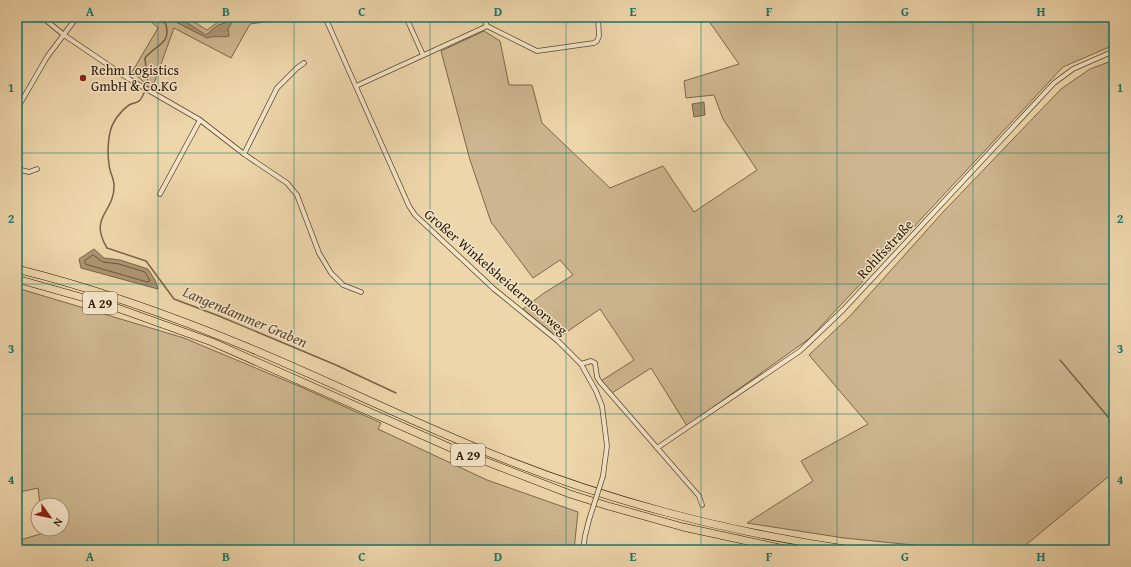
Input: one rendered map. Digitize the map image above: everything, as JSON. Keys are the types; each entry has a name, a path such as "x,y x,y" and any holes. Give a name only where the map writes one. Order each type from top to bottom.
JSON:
{"highway":[{"name":"A 29","path":"17,269 93,290 179,320 254,350 452,438 572,484 679,516 794,541 850,550"},
{"name":"A 29","path":"17,279 143,316 212,342 451,448 570,494 683,527 789,550"},
{"path":"17,283 32,287 40,285"}],"street":[{"path":"42,17 64,35 129,80 200,120 244,154 287,183 297,195 319,253 331,274 343,285 361,292"},
{"path":"17,109 47,57 77,17"},
{"name":"Großer Winkelsheidermoorweg","path":"325,17 409,206 415,215 494,289 558,341 582,364 596,391 602,406 607,446 603,476 589,520 583,550"},
{"path":"406,17 423,55"},
{"path":"483,17 487,26 537,50 594,43 597,41 599,36 598,17"},
{"path":"356,86 455,42 487,26"},
{"name":"Rohlfsstraße","path":"657,448 800,351 842,310 1054,83 1073,69 1114,51"},
{"path":"244,154 277,88 304,63"},
{"path":"160,194 200,120"},
{"path":"17,169 29,172 37,169"},
{"name":"Großer Winkelsheidermoorweg","path":"582,364 591,360 594,363 597,377 600,382 699,496 702,505"}],"shaded area":[{"path":"146,17 186,17 207,30 225,17 254,17 257,20 286,17 286,19 250,24 231,58 174,28 152,89 132,72 158,28"},
{"path":"706,17 1114,17 1114,45 1063,67 810,338 687,426 651,368 612,393 601,381 634,360 600,309 558,338 523,309 544,293 573,275 560,260 533,278 491,222 470,160 441,51 484,31 500,41 509,85 532,85 542,123 610,188 663,166 694,212 757,170 723,119 714,95 686,98 684,81 739,64"},
{"path":"1114,60 1114,472 1021,549 933,547 844,538 747,523 813,481 801,461 868,424 809,355 850,316 943,212 1061,89 1090,69"},
{"path":"17,288 184,338 301,387 381,423 378,429 487,480 578,512 574,550 17,550 17,541 30,537 70,537 70,497 39,497 38,488 20,492 17,480"}],"water":[{"path":"153,17 178,17 206,35 218,25 225,23 230,18 235,17 228,29 229,36 207,38 170,19 163,23"},
{"path":"704,102 705,115 694,117 692,104"},
{"path":"94,249 104,258 120,260 148,269 155,280 158,289 81,268 79,259"}],"waterway":[{"name":"Langendammer Graben","path":"147,80 145,58 165,39 167,35 165,22"},
{"name":"Langendammer Graben","path":"144,93 140,100 129,105 121,112 110,131 108,154 109,167 114,185 111,202 101,221 100,229 107,248 146,261 174,299 219,316 336,365 396,393"},
{"path":"1060,360 1114,424"}],"place":[{"name":"Rehm Logistics GmbH & Co.KG","path":"83,78"}]}
